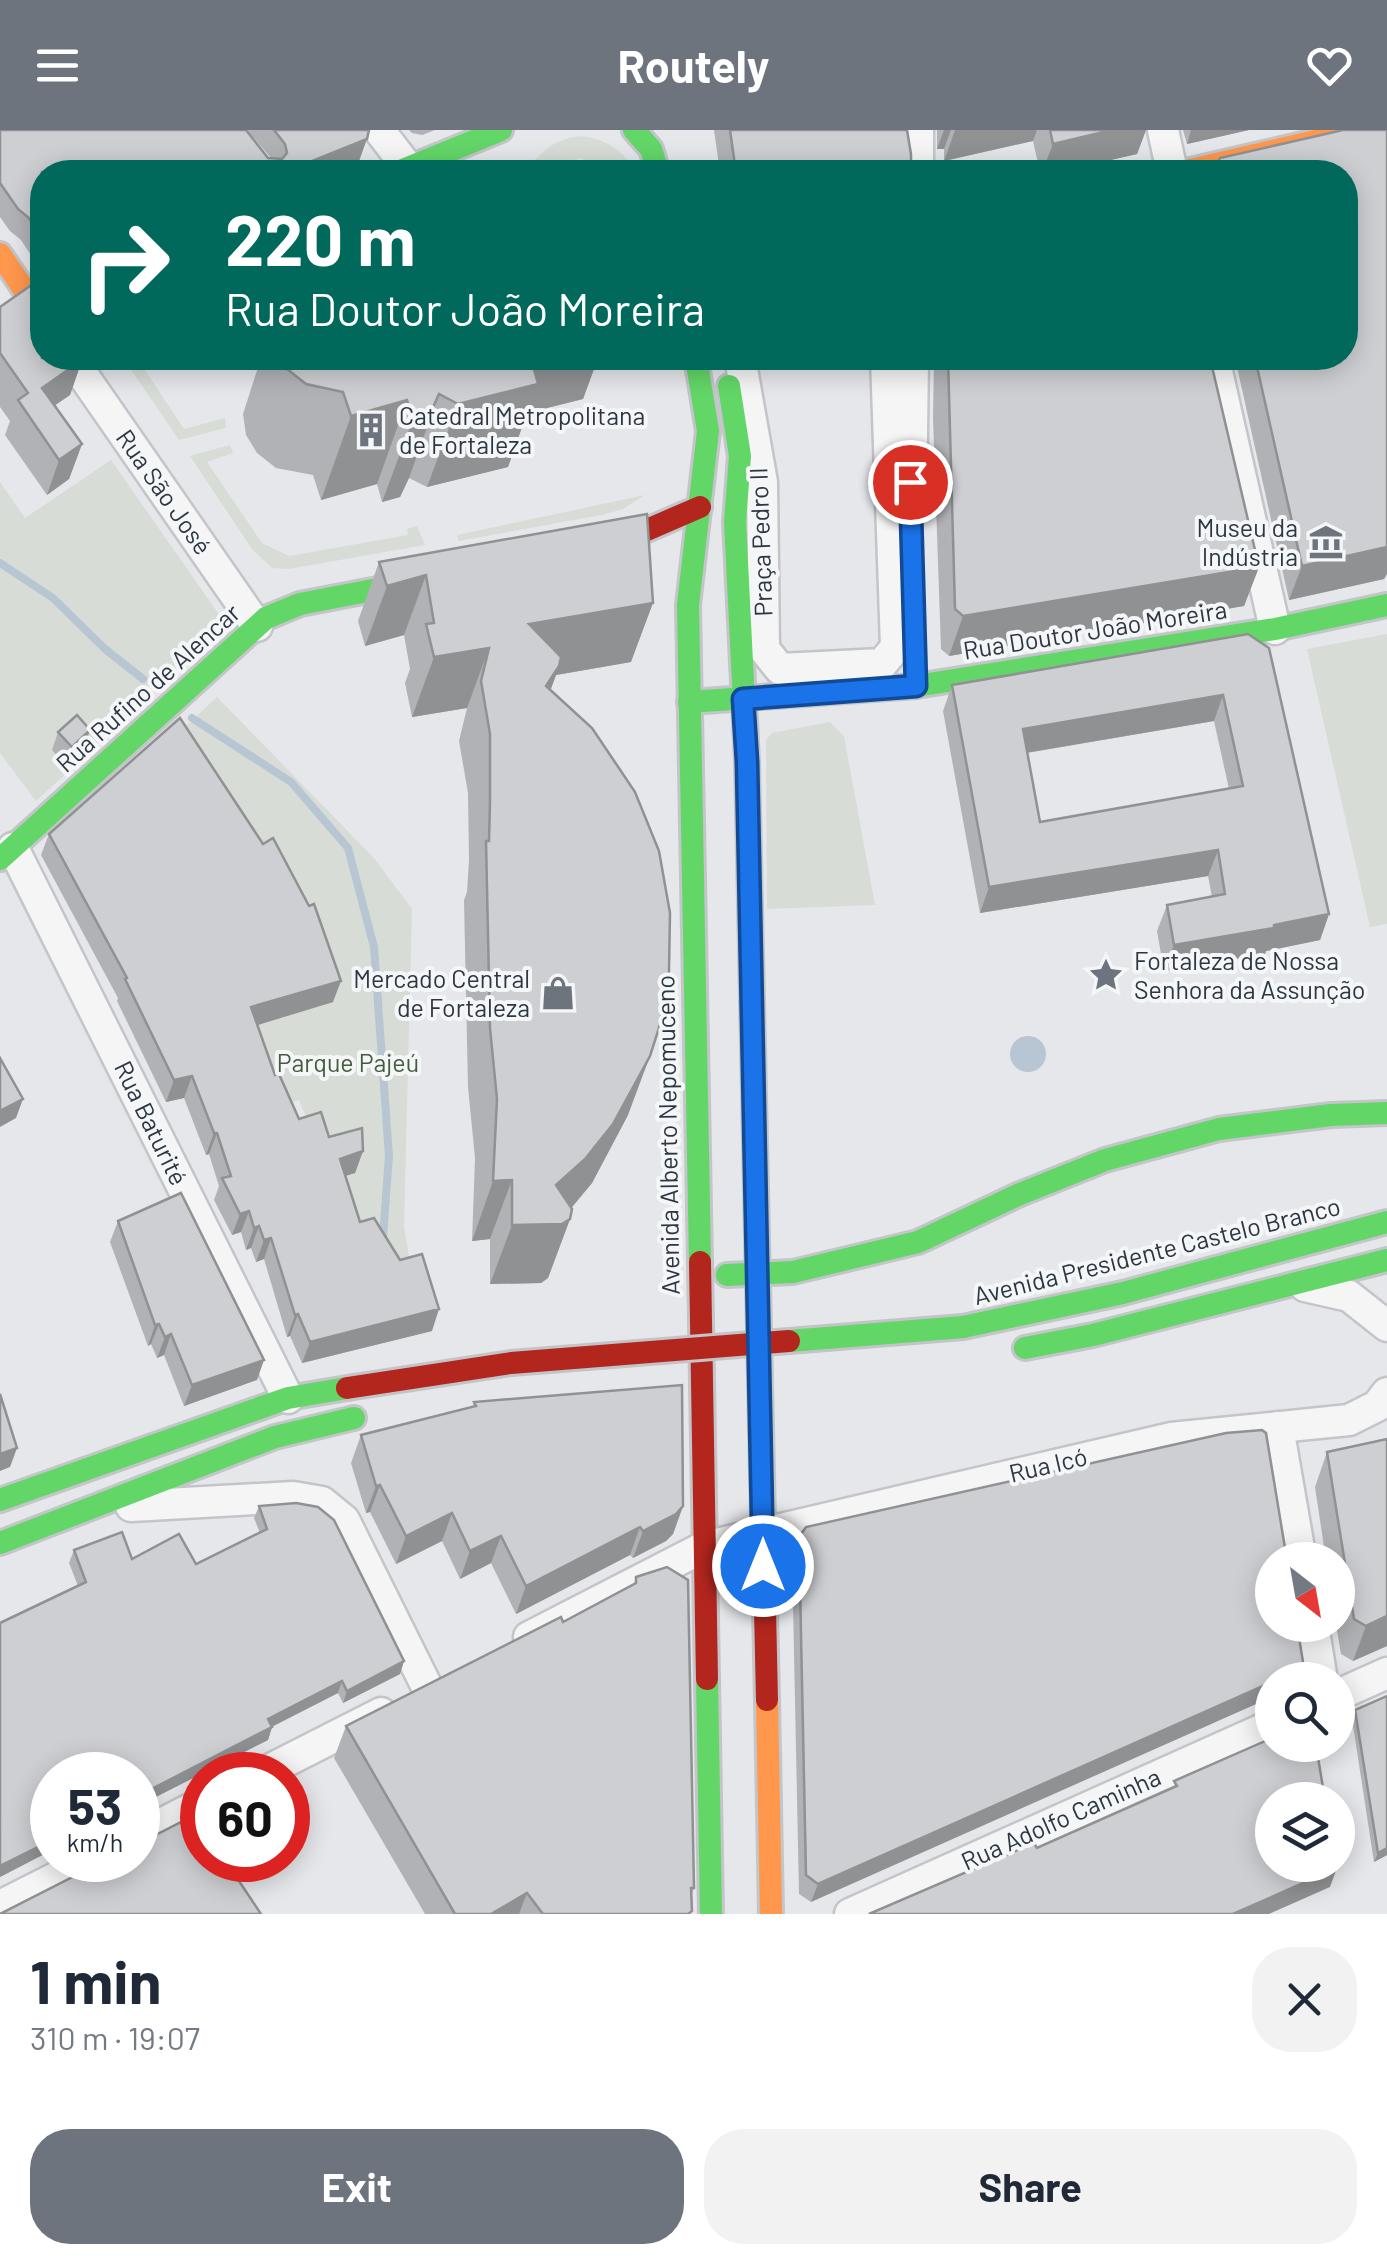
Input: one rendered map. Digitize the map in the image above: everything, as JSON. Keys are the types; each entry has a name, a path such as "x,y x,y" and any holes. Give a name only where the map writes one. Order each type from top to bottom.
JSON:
{"main road":[{"path":"428,160 501,130"},
{"path":"634,130 651,149 654,160"},
{"path":"1234,160 1363,130"},
{"path":"0,254 30,299"},
{"name":"Avenida Alberto Nepomuceno","path":"698,370 708,432 688,604 711,1914"},
{"path":"726,370 740,456 735,522 747,762 771,1914"},
{"path":"568,551 640,533 700,507"},
{"name":"Rua Rufino de Alencar","path":"7,854 257,626 278,612 300,604 444,576"},
{"name":"Rua Doutor João Moreira","path":"689,702 916,686 1275,629 1387,605"},
{"path":"698,1276 793,1272 918,1242 1105,1160 1219,1128 1387,1113"},
{"name":"Avenida Presidente Castelo Branco","path":"0,1500 288,1398 510,1364 963,1327 1183,1278 1387,1222"},
{"path":"1006,1351 1093,1335 1387,1260"},
{"path":"674,1379 790,1370"},
{"path":"0,1543 275,1436 364,1416"}],"street":[{"path":"379,130 398,160"},
{"path":"918,130 918,160"},
{"path":"1162,130 1169,160"},
{"name":"Rua São José","path":"79,370 257,626"},
{"name":"Praça Pedro II","path":"742,370 762,482 764,649 780,669 882,664 896,647 886,370"},
{"path":"912,370 910,482 916,686"},
{"path":"1217,370 1275,629"},
{"name":"Rua Baturité","path":"7,854 288,1398"},
{"path":"1292,1284 1349,1296 1387,1326"},
{"name":"Rua Icó","path":"499,1652 704,1547 1172,1438 1361,1416 1377,1406 1387,1392"},
{"path":"1278,1427 1298,1542"},
{"path":"88,1508 293,1497 322,1502 344,1520 437,1685 304,1752"},
{"path":"1355,1688 1387,1673"},
{"name":"Rua Adolfo Caminha","path":"850,1914 1255,1732"},
{"path":"0,1906 47,1882"}],"green space":[{"path":"580,136 598,140 628,160 534,160 567,139"},
{"path":"131,370 145,370 184,429 225,418 226,428 179,440"},
{"path":"230,445 233,453 207,462 262,543 289,556 408,535 407,529 417,526 425,545 289,569 272,568 252,549 190,456"},
{"path":"111,460 227,626 36,801 0,753 0,482 25,518"},
{"path":"645,495 623,509 602,515 459,541 457,535"},
{"path":"1387,634 1387,924 1370,927 1307,649"},
{"name":"Parque Pajeú","path":"217,697 373,857 412,909 404,1227 411,1269 390,1277 359,1227 347,1175 355,1172 313,1134 299,1100 280,1105 172,739"},
{"path":"830,722 844,736 875,905 767,909 766,740 772,733"}],"water":[{"path":"1028,1036 1041,1041 1046,1054 1041,1067 1028,1072 1015,1067 1010,1054 1015,1041"}],"building":[{"path":"0,130 246,130 268,158 282,159 287,153 285,144 274,130 369,130 367,139 315,160 30,160 30,220 0,183"},
{"path":"730,130 907,130 911,154 911,160 734,160"},
{"path":"1050,130 1112,130 1053,144"},
{"path":"1343,130 1387,130 1387,547 1302,566 1258,370 1358,370 1358,160 1220,158"},
{"path":"30,286 30,370 68,370 42,388 82,444 59,460 18,400 28,393 0,353 0,307"},
{"path":"288,370 534,370 538,384 458,404 439,394 430,414 413,419 407,400 351,416 343,392 306,384"},
{"path":"948,370 1213,370 1259,567 963,616 955,609"},
{"path":"647,514 653,603 529,624 561,657 546,686 592,728 635,792 659,851 670,913 669,971 659,1028 650,1056 613,1124 585,1159 556,1185 572,1209 570,1219 562,1224 512,1225 512,1180 493,1181 497,1099 490,1028 486,841 490,734 481,681 489,648 434,657 426,624 434,623 426,575 387,586 379,562"},
{"path":"1248,634 1269,648 1329,914 1174,945 1167,905 1225,894 1218,850 989,887 952,685","holes":["1223,695 1243,786 1040,822 1023,729"]},
{"path":"77,715 90,730 72,747 58,732"},
{"path":"180,718 263,844 273,838 309,906 314,904 341,981 251,1007 275,1075 279,1074 299,1119 321,1112 329,1137 362,1128 363,1151 340,1159 360,1222 374,1218 400,1260 422,1254 439,1309 310,1342 298,1314 295,1315 271,1238 264,1240 259,1226 254,1228 249,1211 240,1214 222,1178 231,1176 192,1076 174,1080 127,978 49,834"},
{"path":"0,1058 23,1099 0,1111"},
{"path":"181,1193 264,1360 192,1385 171,1334 165,1337 159,1324 155,1325 118,1221"},
{"path":"682,1385 683,1506 676,1514 643,1531 640,1527 526,1586 501,1536 470,1551 452,1513 406,1536 380,1485 376,1486 361,1435 476,1406 474,1402"},
{"path":"0,1394 17,1448 0,1454"},
{"path":"1226,1433 1266,1433 1284,1542 1255,1542 1255,1642 1300,1642 1303,1662 1255,1662 1255,1690 818,1884 806,1875 799,1537 806,1527"},
{"path":"1387,1439 1387,1616 1366,1626 1355,1620 1355,1542 1342,1542 1327,1452"},
{"path":"296,1503 318,1507 334,1520 404,1661 347,1691 342,1681 268,1719 272,1727 223,1752 180,1752 180,1774 160,1785 160,1752 30,1752 30,1851 0,1866 0,1623 86,1582 74,1550 122,1532 132,1559 179,1534 196,1564 267,1529 259,1506"},
{"path":"667,1567 688,1580 692,1911 543,1914 527,1893 491,1914 455,1914 346,1726 561,1617 563,1622 636,1583 636,1577"},
{"path":"1387,1696 1387,1848 1378,1853 1355,1710"},
{"path":"1255,1745 1255,1762 1319,1762 1322,1782 1255,1782 1255,1882 1305,1882 1233,1914 869,1914 1034,1843 1037,1848 1177,1786 1174,1781"},
{"path":"180,1823 180,1882 240,1882 261,1914 0,1914 63,1882 160,1882 160,1833"}],"waterway":[{"path":"0,563 53,598 105,649 143,679"},
{"path":"192,718 291,782 348,848 374,947 389,1156 383,1237"}],"traffic: fast":[{"path":"427,160 501,130"},
{"path":"634,130 651,149 654,160"},
{"path":"698,370 708,431 688,605 700,1262"},
{"path":"729,386 740,456 735,522 747,762 761,1428"},
{"path":"0,859 266,618 300,604 425,580"},
{"path":"689,702 916,686 1275,629 1387,605"},
{"path":"727,1275 793,1272 918,1242 1105,1160 1219,1129 1331,1115 1387,1113"},
{"path":"963,1327 1123,1293 1387,1222"},
{"path":"1025,1348 1093,1335 1387,1260"},
{"path":"789,1341 963,1327"},
{"path":"0,1500 288,1398 347,1388"},
{"path":"0,1543 275,1437 354,1418"},
{"path":"707,1679 711,1914"}],"traffic: slow":[{"path":"1234,160 1363,130"},
{"path":"0,254 30,299"},
{"path":"767,1700 771,1914"}],"traffic: jam":[{"path":"592,545 640,533 700,507"},
{"path":"700,1262 707,1679"},
{"path":"347,1388 511,1363 789,1341"},
{"path":"761,1428 767,1700"}],"place":[{"name":"Catedral Metropolitana de Fortaleza","path":"371,430"},
{"name":"Museu da Indústria","path":"1326,542"},
{"name":"Fortaleza de Nossa Senhora da Assunção","path":"1106,975"},
{"name":"Mercado Central de Fortaleza","path":"558,993"}],"route":[{"path":"763,1566 743,699 916,686 910,482"}]}
